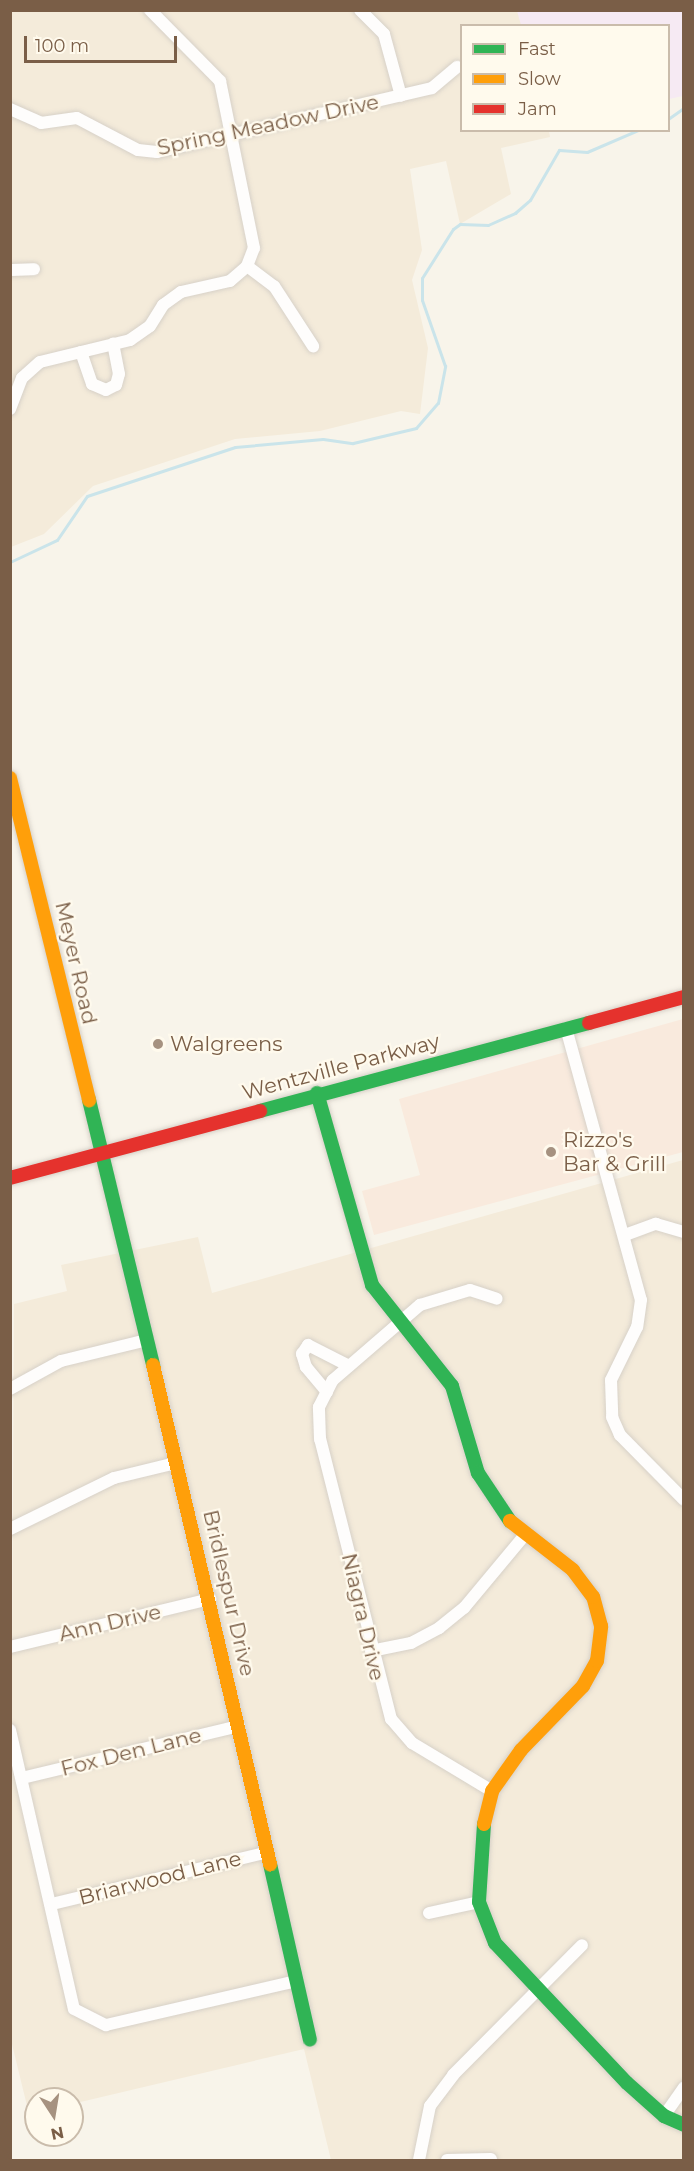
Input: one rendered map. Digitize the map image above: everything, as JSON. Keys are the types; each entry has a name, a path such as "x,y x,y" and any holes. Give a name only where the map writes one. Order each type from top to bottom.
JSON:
{"street":[{"path":"10,409 22,378 40,362 113,344 150,326 163,305 181,292 230,281 248,266 253,228 220,81 212,68 150,10"},
{"path":"360,10 384,34 401,96"},
{"name":"Spring Meadow Drive","path":"10,109 41,123 77,118 138,150 157,152 432,88 457,67"},
{"path":"248,266 274,286 314,346"},
{"path":"10,270 34,269"},
{"path":"81,352 92,384 106,390 116,385 119,374 113,344"},
{"name":"Meyer Road","path":"10,778 102,1156"},
{"name":"Wentzville Parkway","path":"10,1178 102,1156 317,1093 684,997"},
{"path":"566,1029 606,1185 626,1235 641,1300 637,1327 611,1380 612,1417 620,1435 684,1500"},
{"path":"317,1093 372,1285 397,1320 430,1352 452,1386 478,1473 496,1506 524,1536 573,1570 593,1597 601,1626 597,1661 583,1686 522,1750 492,1791 479,1842 479,1902 495,1943 536,1992 664,2116 684,2125"},
{"name":"Bridlespur Drive","path":"102,1156 210,1599 310,2040"},
{"path":"626,1235 656,1224 682,1229"},
{"name":"Niagra Drive","path":"492,1791 411,1743 391,1719 371,1652 320,1439 320,1407 327,1392 349,1366 397,1320 420,1305 470,1290 497,1299"},
{"path":"10,1389 61,1361 147,1340"},
{"path":"327,1392 306,1367 302,1354 308,1345 349,1366"},
{"path":"10,1529 114,1478 176,1463"},
{"path":"371,1652 411,1643 439,1628 464,1608 524,1536"},
{"name":"Ann Drive","path":"10,1647 210,1599"},
{"name":"Fox Den Lane","path":"22,1778 239,1726"},
{"path":"10,1730 52,1904 74,2009 92,2022 106,2025 297,1981"},
{"name":"Briarwood Lane","path":"52,1904 268,1852"},
{"path":"429,1914 479,1902"},
{"path":"419,2160 430,2106 582,1945"},
{"path":"664,2116 684,2087"},
{"path":"447,2160 491,2159"}],"shaded area":[{"path":"11,11 522,11 525,24 460,24 460,132 549,132 550,137 501,148 511,194 460,224 446,161 410,169 422,250 412,280 428,348 420,414 401,411 320,431 235,439 93,486 44,534 11,547"},
{"path":"517,11 683,11 683,96 670,99 670,24 521,24"},
{"path":"683,1019 683,1152 374,1235 362,1191 420,1175 399,1099"},
{"path":"683,1160 683,2160 331,2160 304,2049 84,2101 84,2087 24,2087 24,2093 10,2036 14,1304 67,1291 61,1265 198,1237 212,1293"}],"waterway":[{"path":"670,118 684,108"},
{"path":"10,562 57,540 87,496 235,447 323,439 353,443 416,428 438,403 445,366 422,300 422,278 453,229 460,224 488,225 515,213 530,200 559,150 587,152 633,132"}],"traffic: fast":[{"path":"260,1111 589,1023"},
{"path":"317,1093 372,1285 452,1386 478,1473 510,1521"},
{"path":"89,1100 153,1365"},
{"path":"484,1824 479,1902 495,1943 627,2083 664,2116 684,2125"},
{"path":"270,1864 310,2040"}],"traffic: slow":[{"path":"10,778 89,1100"},
{"path":"153,1365 270,1864"},
{"path":"484,1824 492,1791 521,1750 583,1686 597,1661 601,1626 593,1597 573,1570 510,1521"}],"traffic: jam":[{"path":"589,1023 684,997"},
{"path":"10,1178 260,1111"}],"place":[{"name":"Walgreens","path":"158,1044"},
{"name":"Rizzo's Bar & Grill","path":"551,1152"}]}
